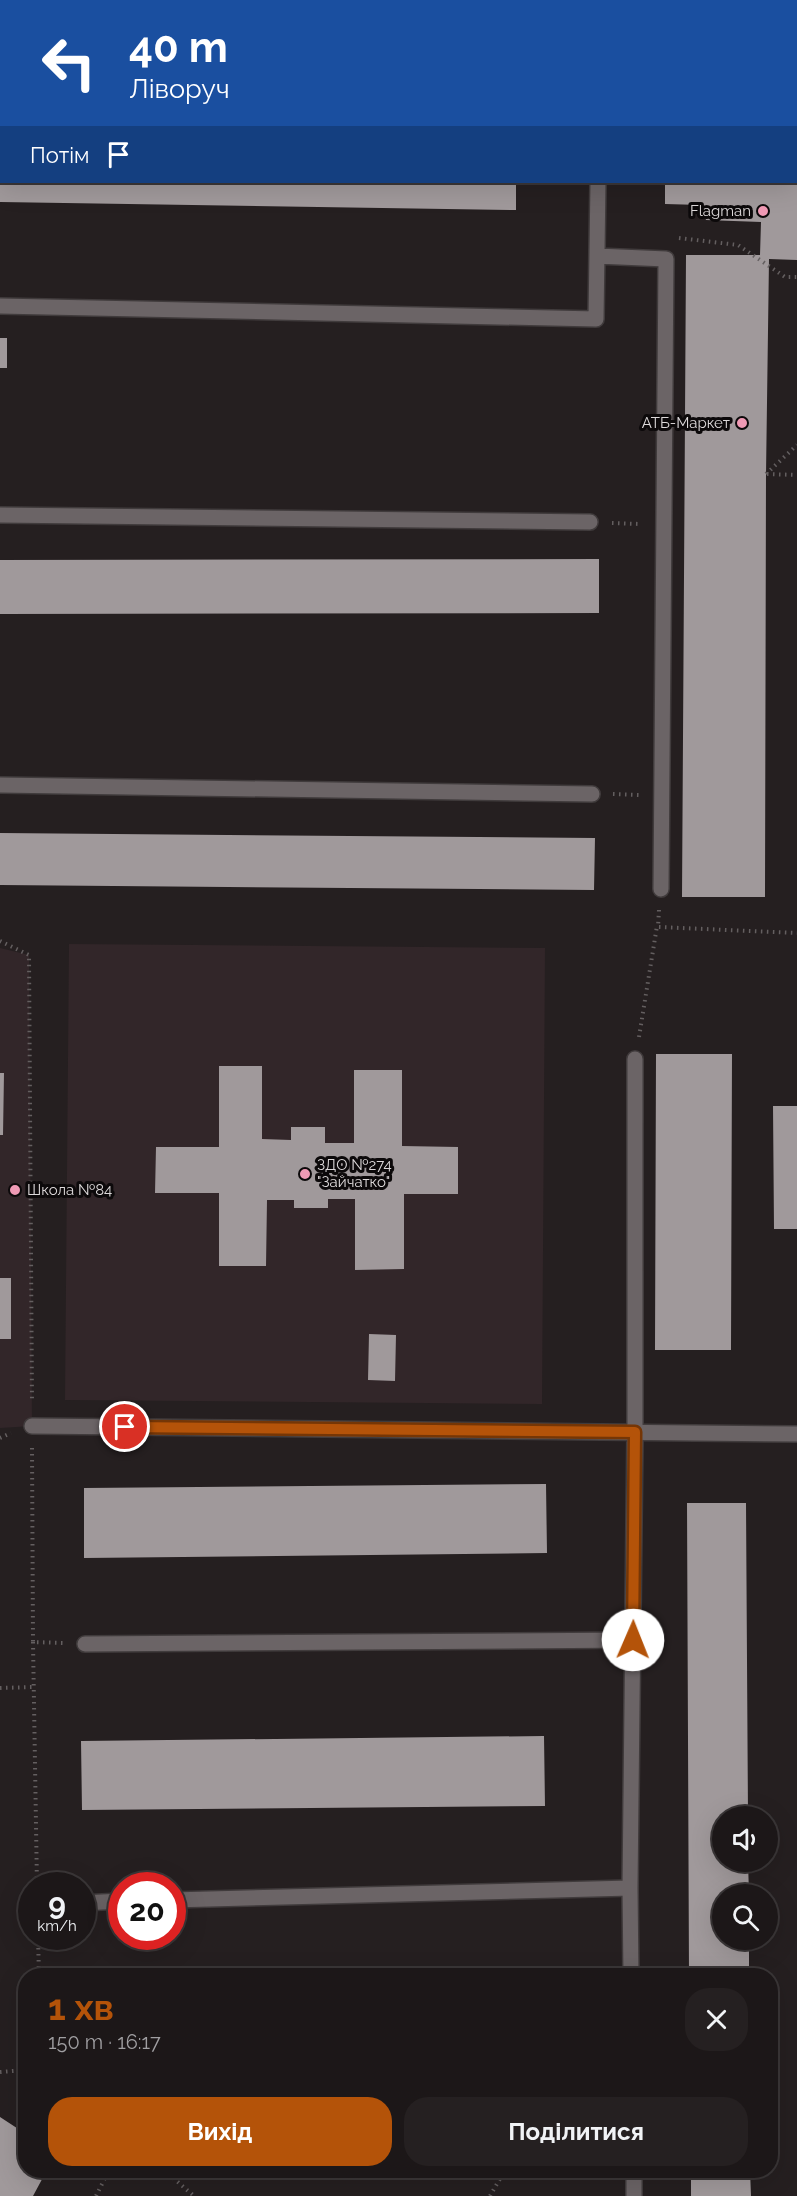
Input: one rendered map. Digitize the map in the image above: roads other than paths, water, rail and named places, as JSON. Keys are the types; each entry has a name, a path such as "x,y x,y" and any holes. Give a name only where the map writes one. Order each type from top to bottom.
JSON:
{"lane":[{"path":"0,306 596,319 598,183"},
{"path":"597,256 666,259 661,889"},
{"path":"0,515 590,522"},
{"path":"0,785 592,794"},
{"path":"631,1968 635,1059"},
{"path":"32,1426 797,1434"},
{"path":"85,1644 633,1640"},
{"path":"186,1900 630,1888"},
{"path":"633,2178 634,2196"}],"place":[{"name":"Flagman","path":"763,211"},
{"name":"АТБ-Маркет","path":"742,423"},
{"name":"ЗДО №274 \"Зайчатко\"","path":"305,1174"},
{"name":"Школа №84","path":"15,1190"}]}
